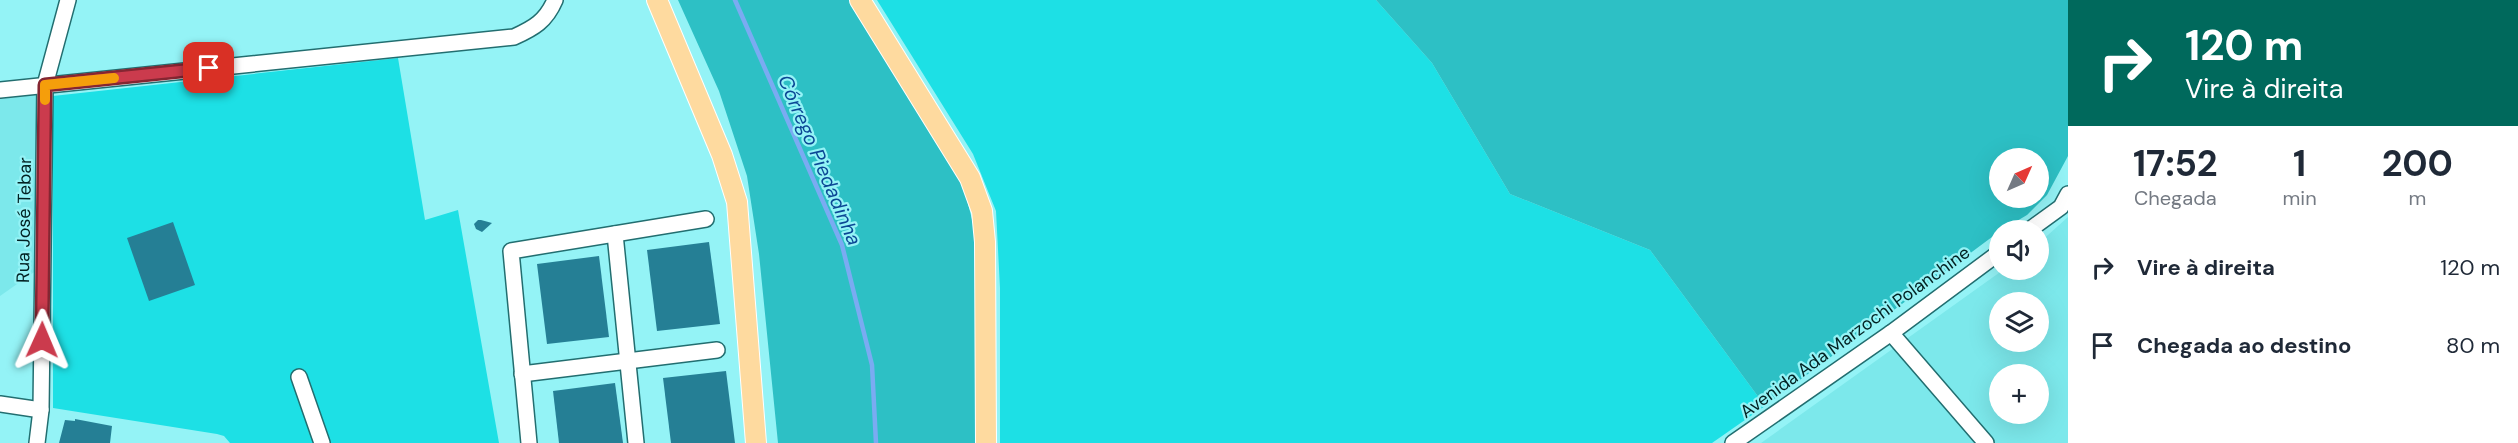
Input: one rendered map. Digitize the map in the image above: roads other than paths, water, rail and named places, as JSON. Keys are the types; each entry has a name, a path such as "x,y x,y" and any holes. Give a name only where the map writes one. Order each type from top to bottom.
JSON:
{"main road":[{"path":"657,0 722,155 737,202 756,443"},
{"path":"860,0 970,178 982,211 985,242 986,443"}],"street":[{"name":"Rua José Tebar","path":"37,443 42,410 45,85 68,0"},
{"path":"0,90 514,37 537,27 549,14 555,0"},
{"path":"2043,220 2066,204"},
{"path":"529,443 511,251 706,219"},
{"path":"615,234 636,443"},
{"name":"Avenida Ada Marzochi Polanchine","path":"1732,443 1891,333 1989,260"},
{"path":"1891,333 1986,443"},
{"path":"522,374 717,350"},
{"path":"299,376 322,443"},
{"path":"0,404 42,410"}],"waterway":[{"name":"Córrego Piedadinha","path":"735,0 842,245 872,365 876,443"}]}
